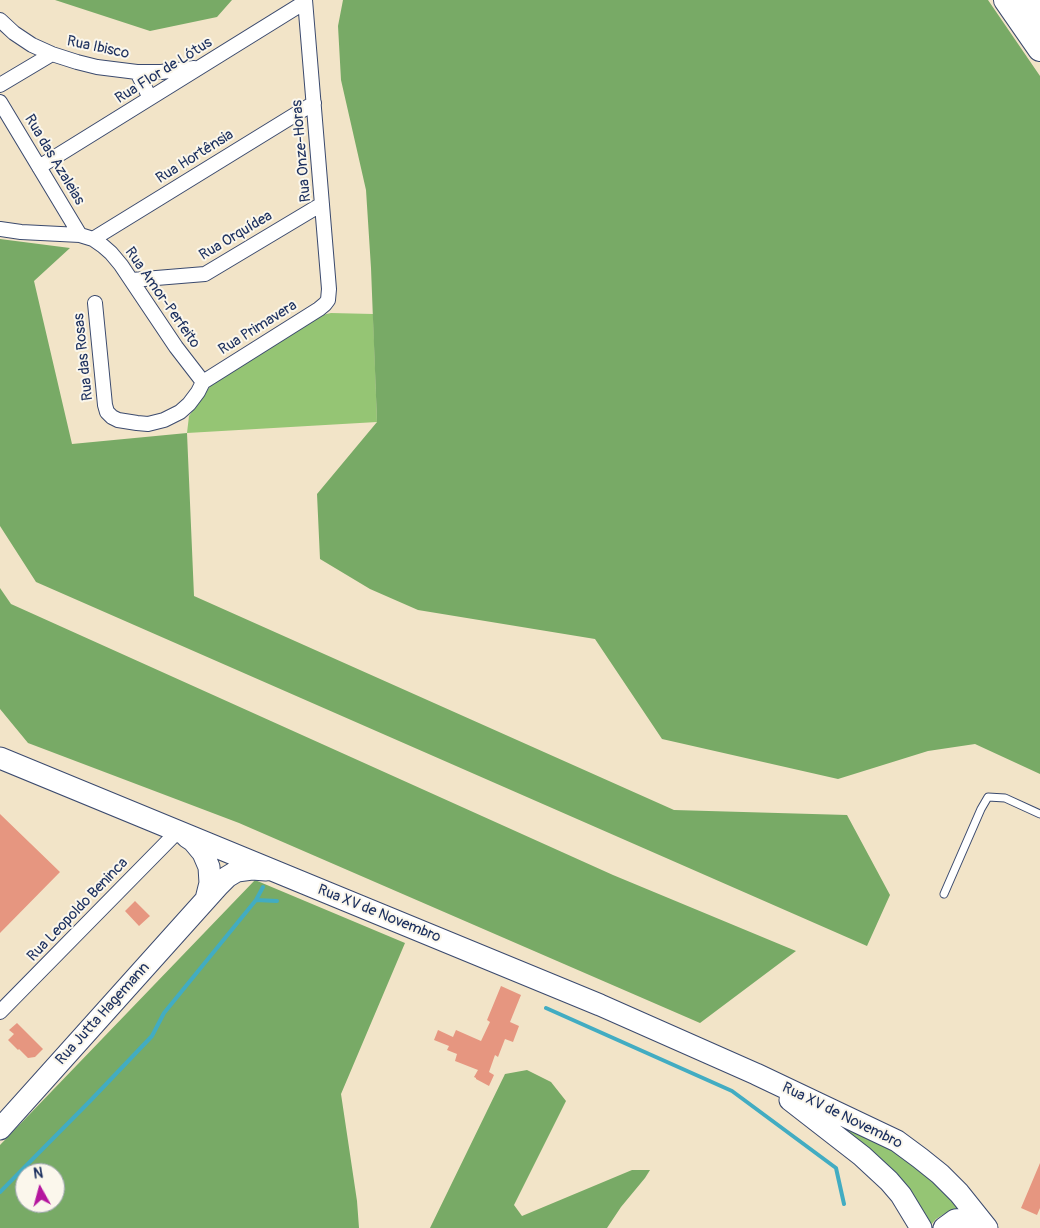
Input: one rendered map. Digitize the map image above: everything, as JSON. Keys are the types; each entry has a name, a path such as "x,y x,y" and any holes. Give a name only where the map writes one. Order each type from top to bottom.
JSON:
{"highway":[{"path":"1006,0 1040,49"},
{"path":"1026,0 1040,20"}],"main road":[{"name":"Rua XV de Novembro","path":"0,758 600,1005 756,1074 897,1141 940,1174 985,1226"},
{"path":"178,831 193,841 207,860 210,883 206,899"},
{"name":"Rua Jutta Hagemann","path":"0,1129 227,877 237,871 252,869 271,870"},
{"name":"Rua XV de Novembro","path":"756,1074 862,1156 890,1181 921,1228"},
{"path":"944,1228 955,1220 965,1219 974,1220 985,1226"}],"street":[{"name":"Rua Flor de Lótus","path":"39,167 305,1"},
{"name":"Rua Onze-Horas","path":"305,1 329,288 328,300"},
{"name":"Rua Ibisco","path":"0,20 14,33 32,45 52,54 97,67 137,72 161,72 199,68"},
{"path":"0,85 52,54"},
{"path":"137,72 150,98"},
{"name":"Rua das Azaleias","path":"0,102 39,167 86,237"},
{"name":"Rua Hortênsia","path":"86,237 314,103"},
{"name":"Rua Orquídea","path":"132,280 205,274 322,204"},
{"path":"0,229 86,237"},
{"name":"Rua Amor-Perfeito","path":"86,237 112,253 203,382"},
{"name":"Rua Primavera","path":"203,382 319,309 328,300"},
{"name":"Rua das Rosas","path":"95,303 105,405 107,412 112,417 137,424 148,424 164,420 180,412 189,404 203,382"},
{"name":"Rua Leopoldo Beninca","path":"0,1012 178,831"}],"lane":[{"path":"944,894 980,809 988,797 1005,798 1040,814"}],"green space":[{"path":"55,0 232,0 217,17 150,31"},
{"path":"343,0 988,0 1040,76 1040,774 975,744 928,751 838,779 662,739 595,639 418,610 370,589 320,559 317,494 377,422 366,190 341,80 338,26"},
{"path":"0,239 70,248 34,281 72,444 187,433 194,596 674,810 847,815 890,895 867,946 36,582 0,526"},
{"path":"331,313 373,314 377,422 187,433 189,416 213,382 318,316"},
{"path":"0,588 11,604 613,875 796,951 700,1023 239,823 28,743 0,709"},
{"path":"255,880 405,943 341,1094 357,1201 359,1228 0,1228 0,1145"},
{"path":"527,1070 551,1082 566,1101 514,1205 522,1216 632,1170 650,1170 607,1228 430,1228 505,1074"},
{"path":"823,1114 916,1163 963,1211 944,1214 930,1226"}],"building":[{"path":"0,814 60,872 0,933"},
{"path":"135,901 150,916 139,926 125,911"},
{"path":"501,986 521,995 510,1022 519,1026 513,1042 505,1039 498,1057 495,1055 489,1072 494,1075 489,1086 474,1077 478,1070 455,1061 457,1054 447,1050 449,1046 434,1040 438,1030 453,1037 456,1030 481,1041 490,1022 487,1020"},
{"path":"17,1023 43,1049 35,1057 28,1058 8,1040 14,1034 9,1030"},
{"path":"1040,1163 1040,1208 1037,1215 1021,1208"}],"waterway":[{"path":"0,1192 152,1036 164,1013 256,900 263,887"},
{"path":"256,900 277,901"},
{"path":"546,1008 732,1091 836,1168 844,1204"}]}
